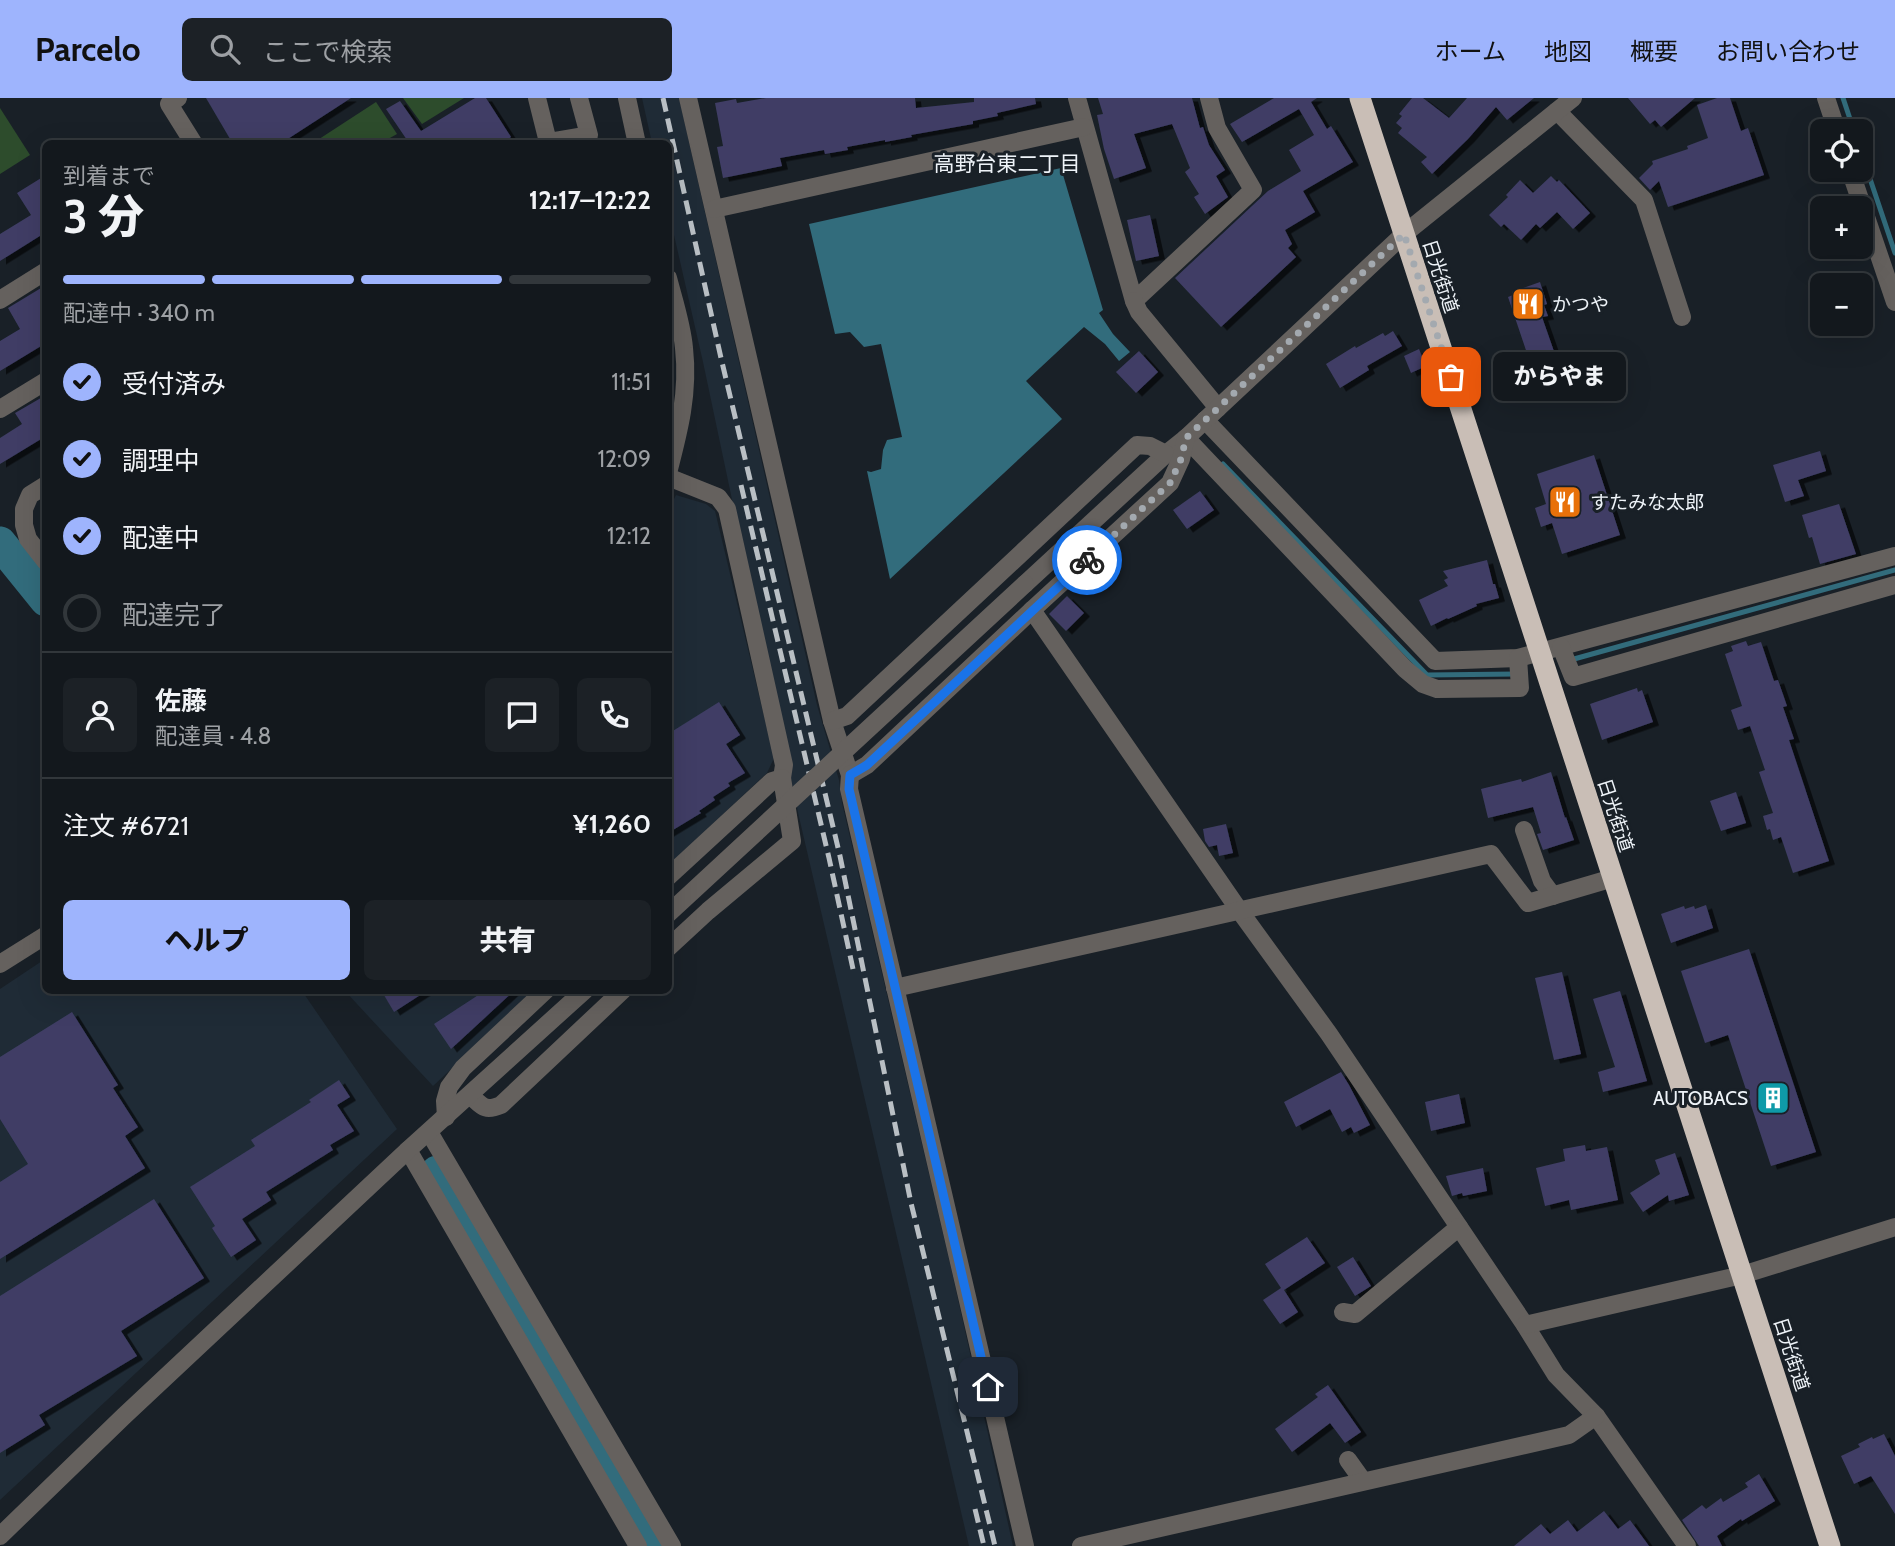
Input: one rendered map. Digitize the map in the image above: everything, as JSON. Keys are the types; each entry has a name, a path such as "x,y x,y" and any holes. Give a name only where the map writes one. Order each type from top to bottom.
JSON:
{"highway":[{"name":"日光街道","path":"1360,98 1404,234 1551,649 1612,878 1830,1546"}],"street":[{"path":"178,98 169,104 192,140"},
{"path":"537,98 548,140"},
{"path":"560,140 589,135 579,98"},
{"path":"627,98 637,140"},
{"path":"688,98 832,721 850,775 849,789 1025,1546"},
{"path":"1077,98 1139,312 1211,414 1435,661 1518,658 1895,555"},
{"path":"1134,301 1253,190 1217,128 1209,98"},
{"path":"672,910 1404,234 1573,98"},
{"path":"1826,98 1833,119"},
{"path":"1557,111 1644,200 1682,317"},
{"path":"713,209 1084,127"},
{"path":"1854,182 1895,302"},
{"path":"0,300 42,274"},
{"path":"672,295 684,347 686,387 682,420 672,459"},
{"path":"0,410 42,384"},
{"path":"850,775 867,765 1170,483 1181,459 1186,438"},
{"path":"1186,438 1423,684 1437,689 1520,688 1518,658"},
{"path":"832,721 847,716 1137,445 1150,446 1166,454"},
{"path":"672,477 718,497 727,509 784,765 782,778 792,841 672,944"},
{"path":"42,488 30,495 24,509 24,525 28,539 42,557"},
{"path":"1551,649 1573,677 1895,584"},
{"path":"1032,610 1239,910 1329,1034 1556,1375 1596,1416 1687,1546"},
{"path":"672,873 772,781 782,778"},
{"path":"1524,830 1542,881 1553,896"},
{"path":"895,988 1491,855 1528,903 1612,878"},
{"path":"0,964 42,938"},
{"path":"446,1117 445,1101 449,1087 463,1068 542,994"},
{"path":"0,1536 408,1150 581,994"},
{"path":"470,1095 485,1109 501,1105 619,994"},
{"path":"429,1132 672,1546"},
{"path":"408,1150 638,1546"},
{"path":"1343,1312 1355,1314 1459,1227"},
{"path":"1525,1325 1742,1275 1895,1227"},
{"path":"1081,1546 1569,1435 1596,1416"},
{"path":"1348,1460 1363,1482"}],"shaded area":[{"path":"642,98 679,98 817,705 839,780 842,803 1013,1546 969,1546 799,817 672,226 672,140 651,140"},
{"path":"676,495 706,504 715,511 774,758 767,773 672,862 672,503"},
{"path":"42,961 42,994 304,994 397,1129 0,1500 0,989"},
{"path":"348,994 532,994 433,1086"}],"green space":[{"path":"403,98 464,98 422,124"},
{"path":"376,102 397,134 386,140 318,140"},
{"path":"0,108 30,155 0,174"}],"water":[{"path":"1061,168 1103,310 1099,313 1113,334 1130,352 1119,361 1105,344 1084,327 1026,381 1062,419 890,579 867,471 881,469 887,440 902,437 881,344 864,347 850,332 835,334 809,224"}],"building":[{"path":"206,98 351,98 286,140 231,140"},
{"path":"475,98 486,98 511,137 507,140 407,140 386,109 400,101 421,131"},
{"path":"766,98 915,98 916,108 974,102 974,98 1035,98 1036,104 997,113 998,116 973,121 973,124 911,135 912,137 847,147 848,150 825,154 824,150 780,158 782,166 723,178 717,147 723,146 715,103 736,99 737,103"},
{"path":"1098,98 1192,98 1200,128 1203,127 1209,145 1225,170 1216,176 1228,197 1205,214 1194,197 1199,194 1185,172 1190,168 1172,124 1134,134 1146,168 1114,179 1097,115 1103,114"},
{"path":"1274,98 1317,98 1311,102 1327,129 1331,126 1353,162 1303,191 1315,212 1285,230 1292,244 1288,248 1296,257 1221,327 1175,278 1268,191 1301,171 1289,150 1314,135 1299,109 1242,142 1230,124"},
{"path":"1412,98 1423,98 1449,118 1467,98 1534,98 1507,120 1496,107 1432,174 1421,162 1427,157 1398,133 1402,128 1396,123 1402,116 1399,114"},
{"path":"1628,98 1695,98 1661,127 1655,120 1650,124"},
{"path":"1717,98 1730,98 1741,131 1748,128 1764,175 1668,207 1659,181 1650,190 1639,178 1653,164 1652,161 1688,149 1687,146 1708,138 1697,105"},
{"path":"1551,176 1557,182 1559,180 1590,213 1573,229 1557,212 1540,228 1536,224 1521,240 1504,224 1501,227 1489,215 1508,197 1506,195 1520,180 1533,193"},
{"path":"42,177 42,235 0,261 0,234 31,215 17,193"},
{"path":"1150,215 1159,256 1136,261 1127,220"},
{"path":"1540,282 1548,316 1542,317 1557,360 1532,368 1508,297 1513,295 1512,292"},
{"path":"42,287 42,345 0,371 0,341 20,329 8,308"},
{"path":"1393,331 1402,346 1367,366 1369,370 1340,388 1326,364 1355,346 1356,348 1383,333 1385,336"},
{"path":"1419,349 1426,366 1411,373 1404,356"},
{"path":"1139,351 1158,372 1136,393 1116,372"},
{"path":"42,397 42,438 0,464 0,438 22,424 15,413"},
{"path":"1820,451 1826,471 1798,480 1804,496 1785,502 1773,465"},
{"path":"1594,455 1620,535 1562,554 1552,523 1541,527 1535,508 1546,504 1537,474"},
{"path":"1200,491 1214,510 1187,529 1173,510"},
{"path":"1839,504 1856,554 1820,564 1802,515"},
{"path":"1487,560 1499,598 1476,604 1477,606 1431,626 1419,600 1448,586 1444,580 1448,578 1443,571"},
{"path":"1067,596 1084,613 1066,631 1049,614"},
{"path":"1746,641 1748,646 1761,642 1774,681 1778,680 1787,706 1783,707 1794,739 1789,740 1829,861 1793,873 1781,837 1773,840 1770,829 1767,830 1763,816 1773,813 1759,772 1765,770 1750,726 1738,730 1731,710 1742,706 1725,654 1733,651 1731,646"},
{"path":"1637,688 1638,692 1642,690 1653,722 1602,740 1590,704"},
{"path":"719,702 740,735 726,744 745,773 728,783 730,786 713,797 715,800 699,811 701,813 672,831 672,731"},
{"path":"1551,772 1574,840 1543,850 1537,834 1541,833 1533,807 1488,818 1481,789 1521,779 1522,782"},
{"path":"1736,792 1746,823 1721,831 1710,801"},
{"path":"1226,824 1233,853 1219,856 1217,845 1209,847 1205,841 1203,829"},
{"path":"1706,905 1713,928 1671,943 1661,914 1684,906 1685,909 1694,906 1695,909"},
{"name":"AUTOBACS","path":"1749,949 1816,1152 1771,1166 1728,1035 1705,1043 1681,971"},
{"path":"1562,972 1581,1054 1554,1060 1535,978"},
{"path":"1620,991 1647,1081 1603,1092 1598,1072 1615,1067 1593,999"},
{"path":"383,994 422,994 394,1012"},
{"path":"480,994 511,994 451,1049 434,1024"},
{"path":"72,1012 118,1085 113,1088 138,1127 125,1136 145,1168 0,1259 0,1182 28,1164 0,1119 0,1057"},
{"path":"1341,1072 1370,1125 1354,1133 1351,1127 1342,1132 1330,1109 1296,1127 1284,1102"},
{"path":"339,1080 350,1097 337,1105 354,1131 330,1145 333,1150 266,1192 271,1200 242,1219 256,1240 231,1257 190,1187 255,1146 251,1140 311,1102 309,1100"},
{"path":"1459,1094 1465,1123 1431,1131 1425,1102"},
{"path":"1585,1145 1586,1151 1607,1147 1618,1200 1571,1210 1569,1200 1545,1206 1536,1168 1565,1161 1563,1149"},
{"path":"1675,1153 1689,1195 1669,1201 1668,1195 1643,1212 1630,1193 1660,1174 1655,1160"},
{"path":"1483,1168 1487,1191 1452,1196 1446,1176"},
{"path":"154,1199 204,1278 121,1331 137,1356 39,1415 45,1425 0,1453 0,1296"},
{"path":"1307,1237 1325,1263 1284,1290 1298,1312 1280,1324 1263,1300 1281,1288 1265,1264"},
{"path":"1353,1257 1371,1286 1355,1296 1337,1267"},
{"path":"1328,1385 1361,1432 1345,1443 1330,1423 1292,1452 1275,1429 1318,1397 1315,1394"},
{"path":"1884,1434 1895,1456 1895,1514 1871,1476 1854,1484 1841,1456 1860,1447 1858,1444"},
{"path":"1759,1474 1775,1501 1742,1521 1741,1519 1717,1536 1722,1546 1699,1546 1682,1520 1702,1505 1706,1509 1721,1498 1723,1502 1748,1487 1745,1483"},
{"path":"1604,1511 1618,1529 1630,1520 1649,1546 1514,1546 1541,1524 1550,1534 1568,1520 1577,1532"}],"waterway":[{"path":"1843,98 1850,119"},
{"path":"1871,182 1895,253"},
{"path":"1223,464 1427,675 1516,674"},
{"path":"0,543 42,595"},
{"path":"1574,659 1895,570"},
{"path":"437,1172 656,1546"}],"railway":[{"path":"663,98 721,358 840,856 911,1203 995,1546"},
{"path":"741,485 853,969"},
{"path":"975,1509 984,1546"}],"way so far":[{"path":"1087,560 1170,483 1181,459 1186,438 1404,234 1451,377"}],"place":[{"name":"かつや","path":"1528,304"},
{"name":"からやま","path":"1451,377"},
{"name":"すたみな太郎","path":"1565,502"},
{"name":"AUTOBACS","path":"1773,1098"}],"district":[{"name":"高野台東二丁目","path":"1007,164"}],"route":[{"path":"988,1387 849,789 850,775 867,765 1087,560"}]}
